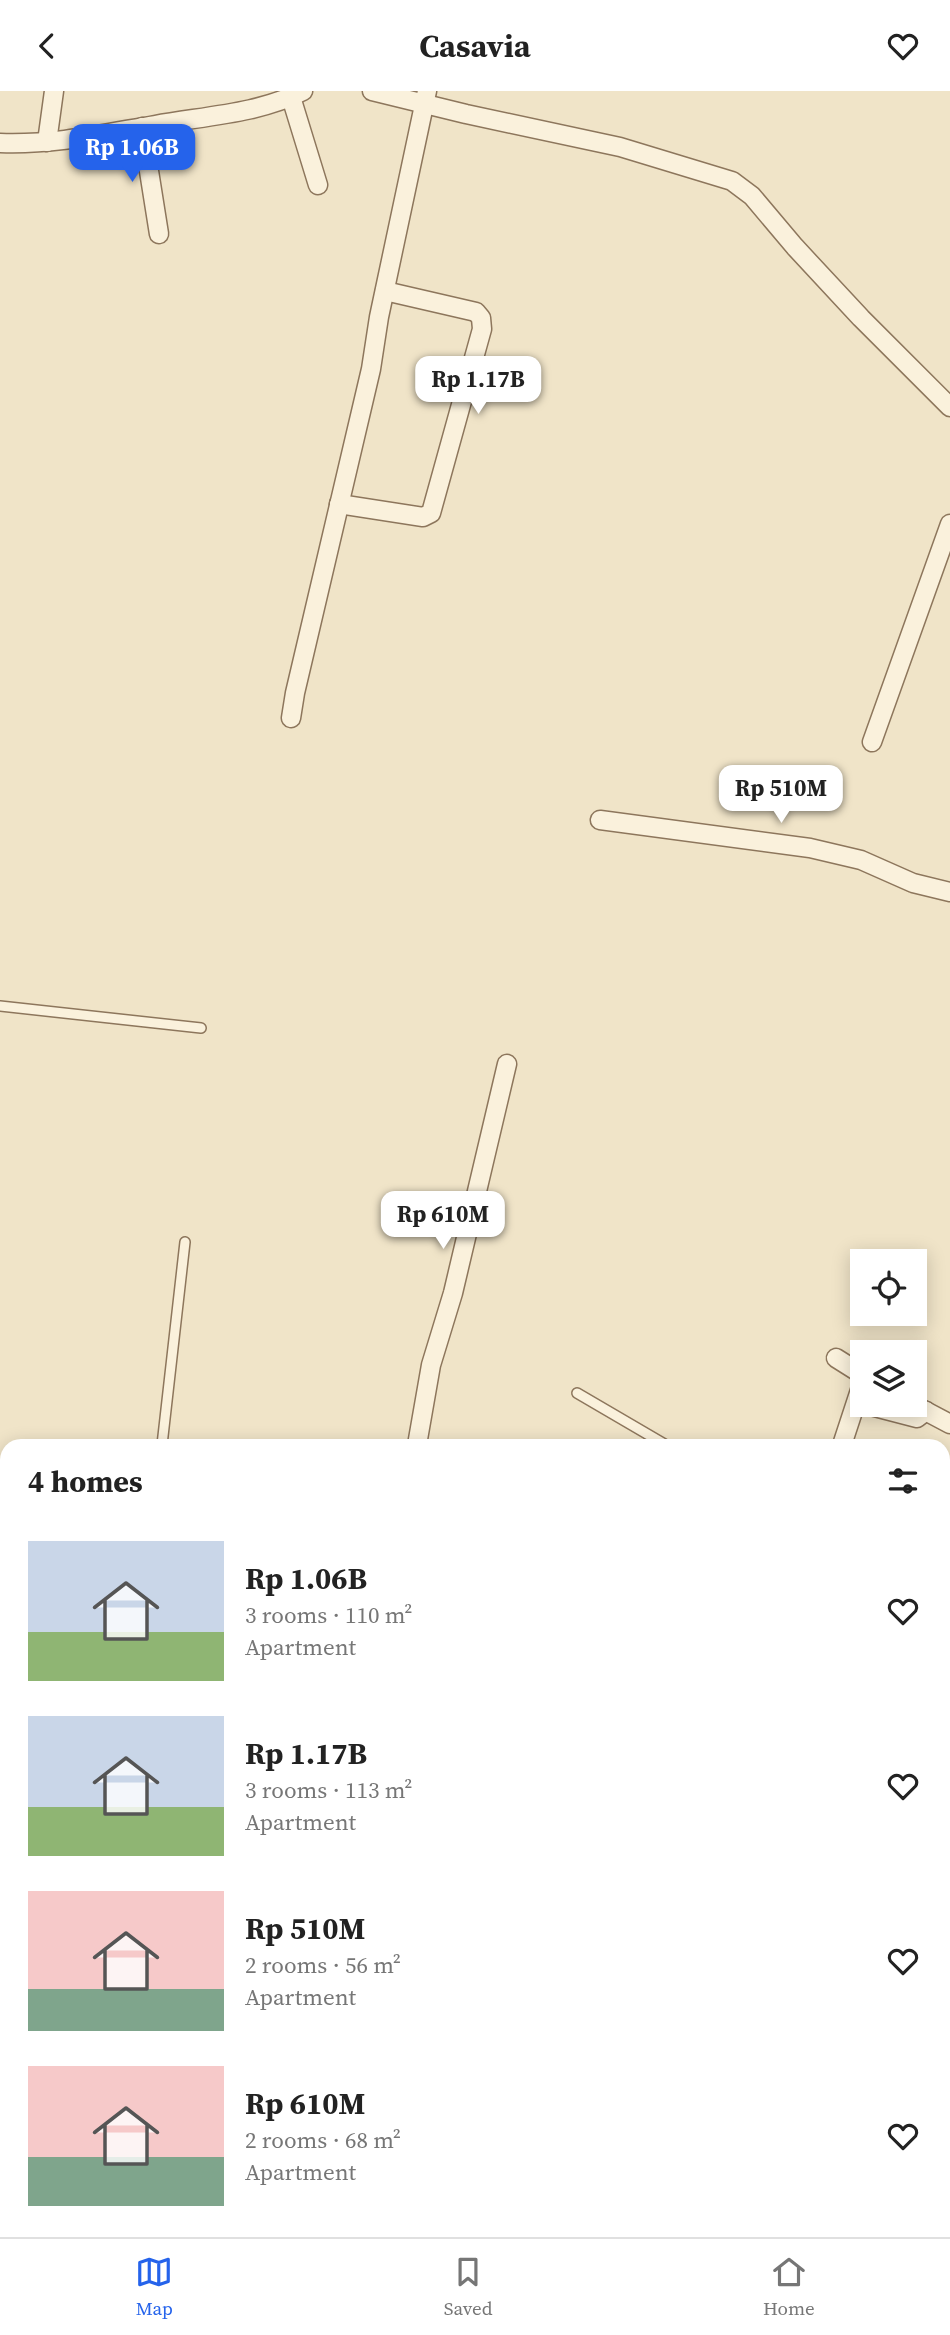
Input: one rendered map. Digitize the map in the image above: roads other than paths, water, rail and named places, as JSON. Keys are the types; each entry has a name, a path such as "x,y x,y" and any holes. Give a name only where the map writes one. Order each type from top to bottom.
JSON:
{"street":[{"path":"47,142 54,91"},
{"path":"372,91 425,97 620,146 732,181 752,196 860,318 950,407"},
{"path":"0,143 76,140 253,109 297,94 318,185"},
{"path":"291,718 371,369 425,97"},
{"path":"142,127 159,234"},
{"path":"339,504 423,517 431,513 482,329 481,318 476,312 385,291"},
{"path":"872,742 950,524"},
{"path":"600,820 810,848 861,860 913,883 950,892"},
{"path":"418,1439 431,1365 453,1293 507,1064"},
{"path":"836,1358 850,1367"},
{"path":"927,1412 950,1424"},
{"path":"845,1439 856,1417"}],"lane":[{"path":"0,1006 201,1028"},
{"path":"163,1439 185,1242"},
{"path":"577,1393 656,1439"}]}
